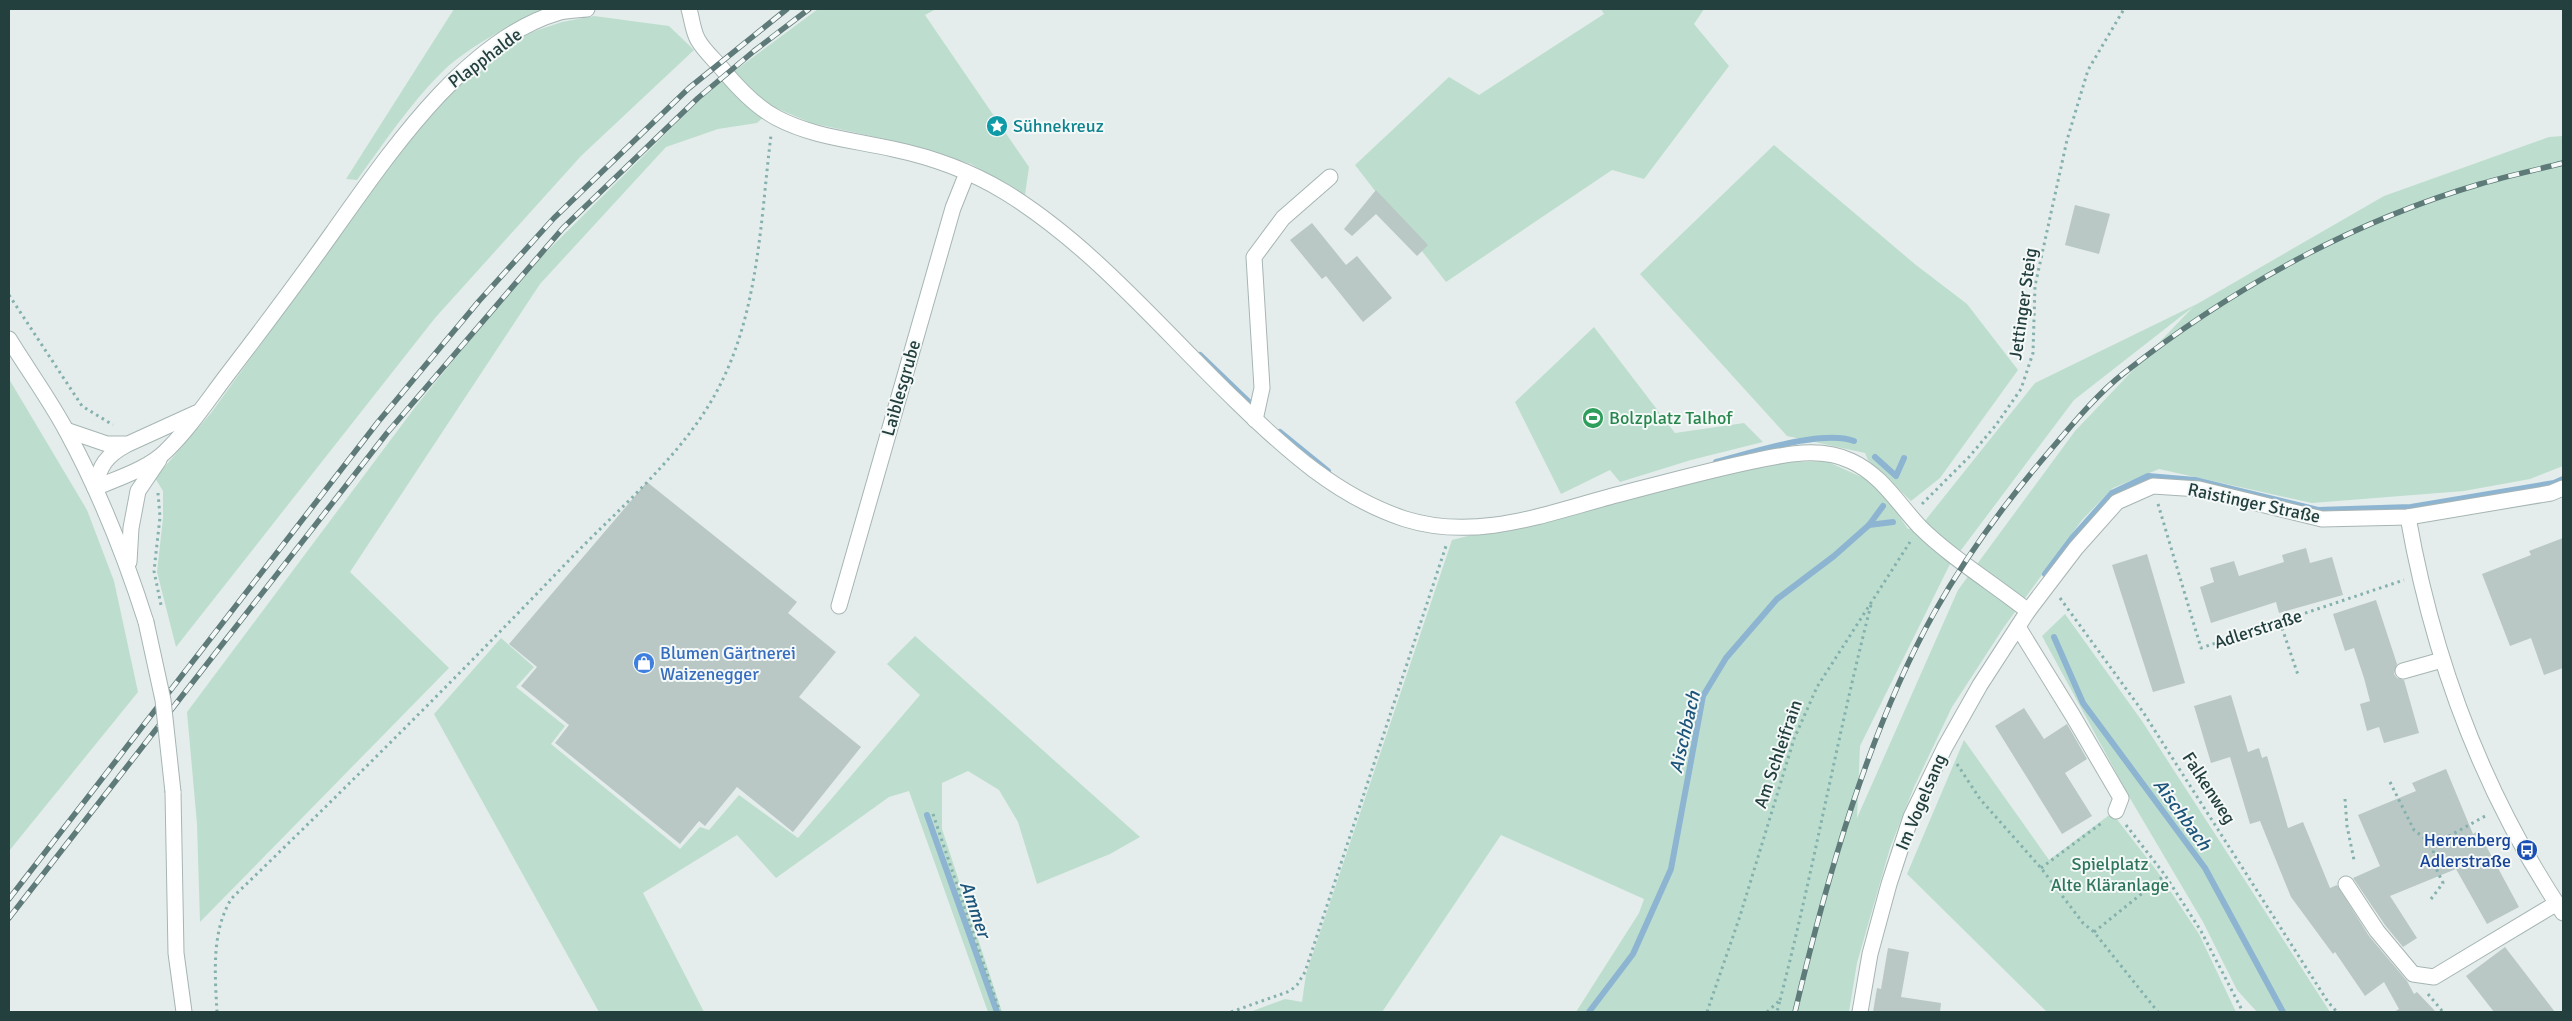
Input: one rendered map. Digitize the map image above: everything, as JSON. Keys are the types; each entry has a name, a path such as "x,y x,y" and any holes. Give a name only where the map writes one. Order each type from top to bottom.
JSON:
{"street":[{"name":"Plapphalde","path":"165,452 200,411 289,294 384,159 442,92 481,56 518,30 560,12 587,9"},
{"path":"686,9 697,39 742,92 773,116 806,132 897,149 967,173 1001,189 1030,208 1107,274 1255,420 1320,476 1347,494 1378,509 1408,520 1452,528 1472,529 1512,522 1692,475 1772,458 1812,453 1850,460 1868,470 1920,527 2028,611"},
{"name":"Laiblesgrube","path":"838,606 953,208 967,173"},
{"path":"1255,420 1262,388 1254,257 1283,218 1330,177"},
{"path":"9,338 66,430 95,488 128,566 146,622 164,700 173,792 176,953 184,1012"},
{"path":"95,488 99,469 111,453 200,411"},
{"path":"66,430 106,444 128,444"},
{"path":"95,488 146,465 165,452"},
{"path":"128,566 131,528 138,491 165,452"},
{"name":"Raistinger Straße","path":"2028,611 2076,548 2117,502 2153,486 2199,490 2322,519 2408,518 2551,493 2563,488"},
{"path":"2346,884 2377,931 2413,974 2434,977 2560,908 2501,807 2472,745 2442,660 2418,576 2408,518"},
{"name":"Im Vogelsang","path":"1860,1012 1870,954 1889,884 1911,817 1945,747 1980,685 2028,611"},
{"path":"2018,627 2121,798 2116,811"},
{"path":"2403,670 2442,660"}],"path":[{"name":"Jettinger Steig","path":"1910,514 1969,457 1996,425 2021,389 2033,353 2035,286 2067,140 2088,70 2124,9"},
{"path":"217,1012 218,938 223,912 232,898 454,682 692,432 722,382 731,361 751,290 773,116"},
{"name":"Adlerstraße","path":"2153,486 2201,648 2418,576"},
{"name":"Am Schleifrain","path":"1706,1012 1802,720 1817,687 1920,527"},
{"path":"1231,1012 1290,991 1297,985 1304,972 1452,528"},
{"name":"Falkenweg","path":"2049,584 2143,712 2328,1002 2337,1012"},
{"path":"1777,1012 1802,912 1829,780 1872,602"},
{"path":"2280,622 2298,675"},
{"path":"1945,747 1980,799 2042,868 2083,923 2094,932 2158,1012"},
{"path":"2390,782 2414,830 2433,845 2434,864 2443,883 2431,899"},
{"path":"2346,799 2347,826 2354,860"},
{"path":"2433,845 2501,807"},
{"path":"2042,868 2116,811 2165,875 2201,931 2243,1012"},
{"path":"932,814 1000,1012"},
{"path":"2094,932 2165,875"},
{"path":"1767,1012 1780,1000"}],"green space":[{"path":"454,9 546,9 491,36 452,63 408,111 357,180 346,179"},
{"path":"818,9 936,9 925,15 1029,167 1025,195 971,164 899,142 811,123 774,107 757,123 718,129 666,147 540,284 350,572 449,668 200,922 197,824 187,712 416,406 523,275 713,87"},
{"path":"1601,9 1704,9 1694,24 1729,66 1644,179 1612,170 1446,282 1355,165 1449,77 1479,95 1604,14"},
{"path":"594,16 669,26 694,50 581,156 435,318 176,647 157,572 163,518 163,491 155,478 211,413 392,163 441,102 489,57 532,32 562,22"},
{"path":"2563,136 2563,466 2530,479 2464,491 2312,503 2159,469 2113,488 2082,520 2004,627 1952,707 1914,787 1890,848 1857,963 1849,1012 1576,1012 1639,913 1644,899 1501,835 1382,1012 1250,1012 1285,999 1302,1002 1306,974 1452,540 1650,490 1773,463 1826,461 1877,484 1908,529 1920,527 2035,383 2197,304 2384,196 2549,137","holes":["2193,307 2075,431 1958,590 1857,818 1860,746 1949,566 2074,400"]},
{"path":"1774,145 1916,265 1967,304 2018,370 1940,478 1911,501 1868,460 1865,453 1787,436 1640,274"},
{"name":"Bolzplatz Talhof","path":"1594,327 1675,433 1744,423 1763,442 1691,460 1620,482 1610,470 1561,494 1515,402"},
{"path":"9,379 87,510 114,581 138,692 9,851"},
{"path":"2065,614 2142,721 2330,1012 2257,1012 2237,990 2203,922 2131,800 2042,636"},
{"path":"915,636 1140,837 1110,854 1037,884 1018,822 999,790 968,771 942,783 942,829 1002,1012 988,1012 909,791 889,797 776,878 737,835 643,893 704,1012 599,1012 434,714 501,638 534,667 516,687 565,726 551,744 680,849 700,827 709,830 739,795 798,838 920,695 887,664"},
{"name":"Spielplatz Alte Kläranlage","path":"1964,740 2049,860 2112,813 2157,871 2199,934 2236,1012 2047,1012 1907,874"}],"building":[{"path":"1376,190 1428,245 1417,256 1376,214 1352,236 1344,229"},
{"path":"2075,205 2110,214 2099,254 2065,245"},
{"path":"1312,223 1346,265 1357,256 1392,298 1363,322 1326,276 1322,279 1290,240"},
{"name":"Blumen Gärtnerei Waizenegger","path":"647,482 797,602 788,613 836,652 799,697 861,747 793,832 737,787 705,826 699,821 680,844 555,743 569,725 521,686 537,667 509,644"},
{"path":"2563,538 2563,668 2544,675 2531,638 2510,646 2482,574 2531,555 2529,551"},
{"path":"2306,548 2310,563 2332,557 2343,595 2279,613 2276,602 2211,623 2200,587 2214,582 2210,568 2234,561 2239,576 2284,562 2282,555"},
{"path":"2147,554 2185,683 2153,692 2112,565"},
{"path":"2376,600 2397,664 2394,674 2397,678 2404,680 2419,733 2384,743 2379,727 2367,731 2360,704 2370,701 2364,678 2354,648 2345,651 2333,614"},
{"path":"2231,695 2248,752 2259,748 2262,758 2267,756 2288,828 2303,822 2330,888 2337,885 2369,936 2407,981 2414,994 2417,992 2436,1012 2394,1012 2399,1009 2384,982 2365,996 2335,952 2333,954 2291,897 2260,821 2250,824 2230,757 2211,763 2194,706"},
{"path":"2024,708 2044,739 2067,724 2087,759 2065,773 2092,816 2062,834 1995,726"},
{"path":"2446,769 2473,834 2478,831 2519,907 2487,924 2456,869 2390,896 2417,938 2403,947 2385,925 2353,878 2380,866 2358,815 2416,791 2412,783"},
{"path":"2505,947 2555,1012 2494,1012 2466,976"},
{"path":"1888,948 1909,952 1901,997 1941,1003 1940,1012 1873,1012 1877,988 1881,989"}],"waterway":[{"path":"1200,355 1253,406"},
{"path":"1280,432 1328,471"},
{"path":"1716,462 1806,440 1840,438 1854,441"},
{"path":"1875,457 1896,476 1904,458"},
{"path":"2045,574 2072,538 2112,493 2148,476 2195,480 2318,510 2411,507 2554,483 2563,479"},
{"name":"Aischbach","path":"1589,1012 1633,954 1671,869 1703,696 1726,658 1777,599 1834,556 1869,525 1883,506"},
{"name":"Aischbach","path":"1869,525 1893,522"},
{"name":"Aischbach","path":"2054,637 2083,703 2205,868 2283,1012"},
{"name":"Ammer","path":"927,815 997,1012"}],"railway":[{"path":"9,899 378,422 479,301 554,218 689,88 787,9"},
{"path":"9,918 387,433 563,228 698,98 754,51 809,9"},
{"path":"1795,1012 1835,859 1851,808 1869,757 1910,659 1946,592 1987,530 2032,472 2084,411 2124,373 2164,343 2206,314 2293,262 2385,218 2432,200 2490,181 2563,163"}],"place":[{"name":"Sühnekreuz","path":"997,126"},
{"name":"Bolzplatz Talhof","path":"1593,418"},
{"name":"Blumen Gärtnerei Waizenegger","path":"644,663"},
{"name":"Herrenberg Adlerstraße","path":"2527,850"}]}
